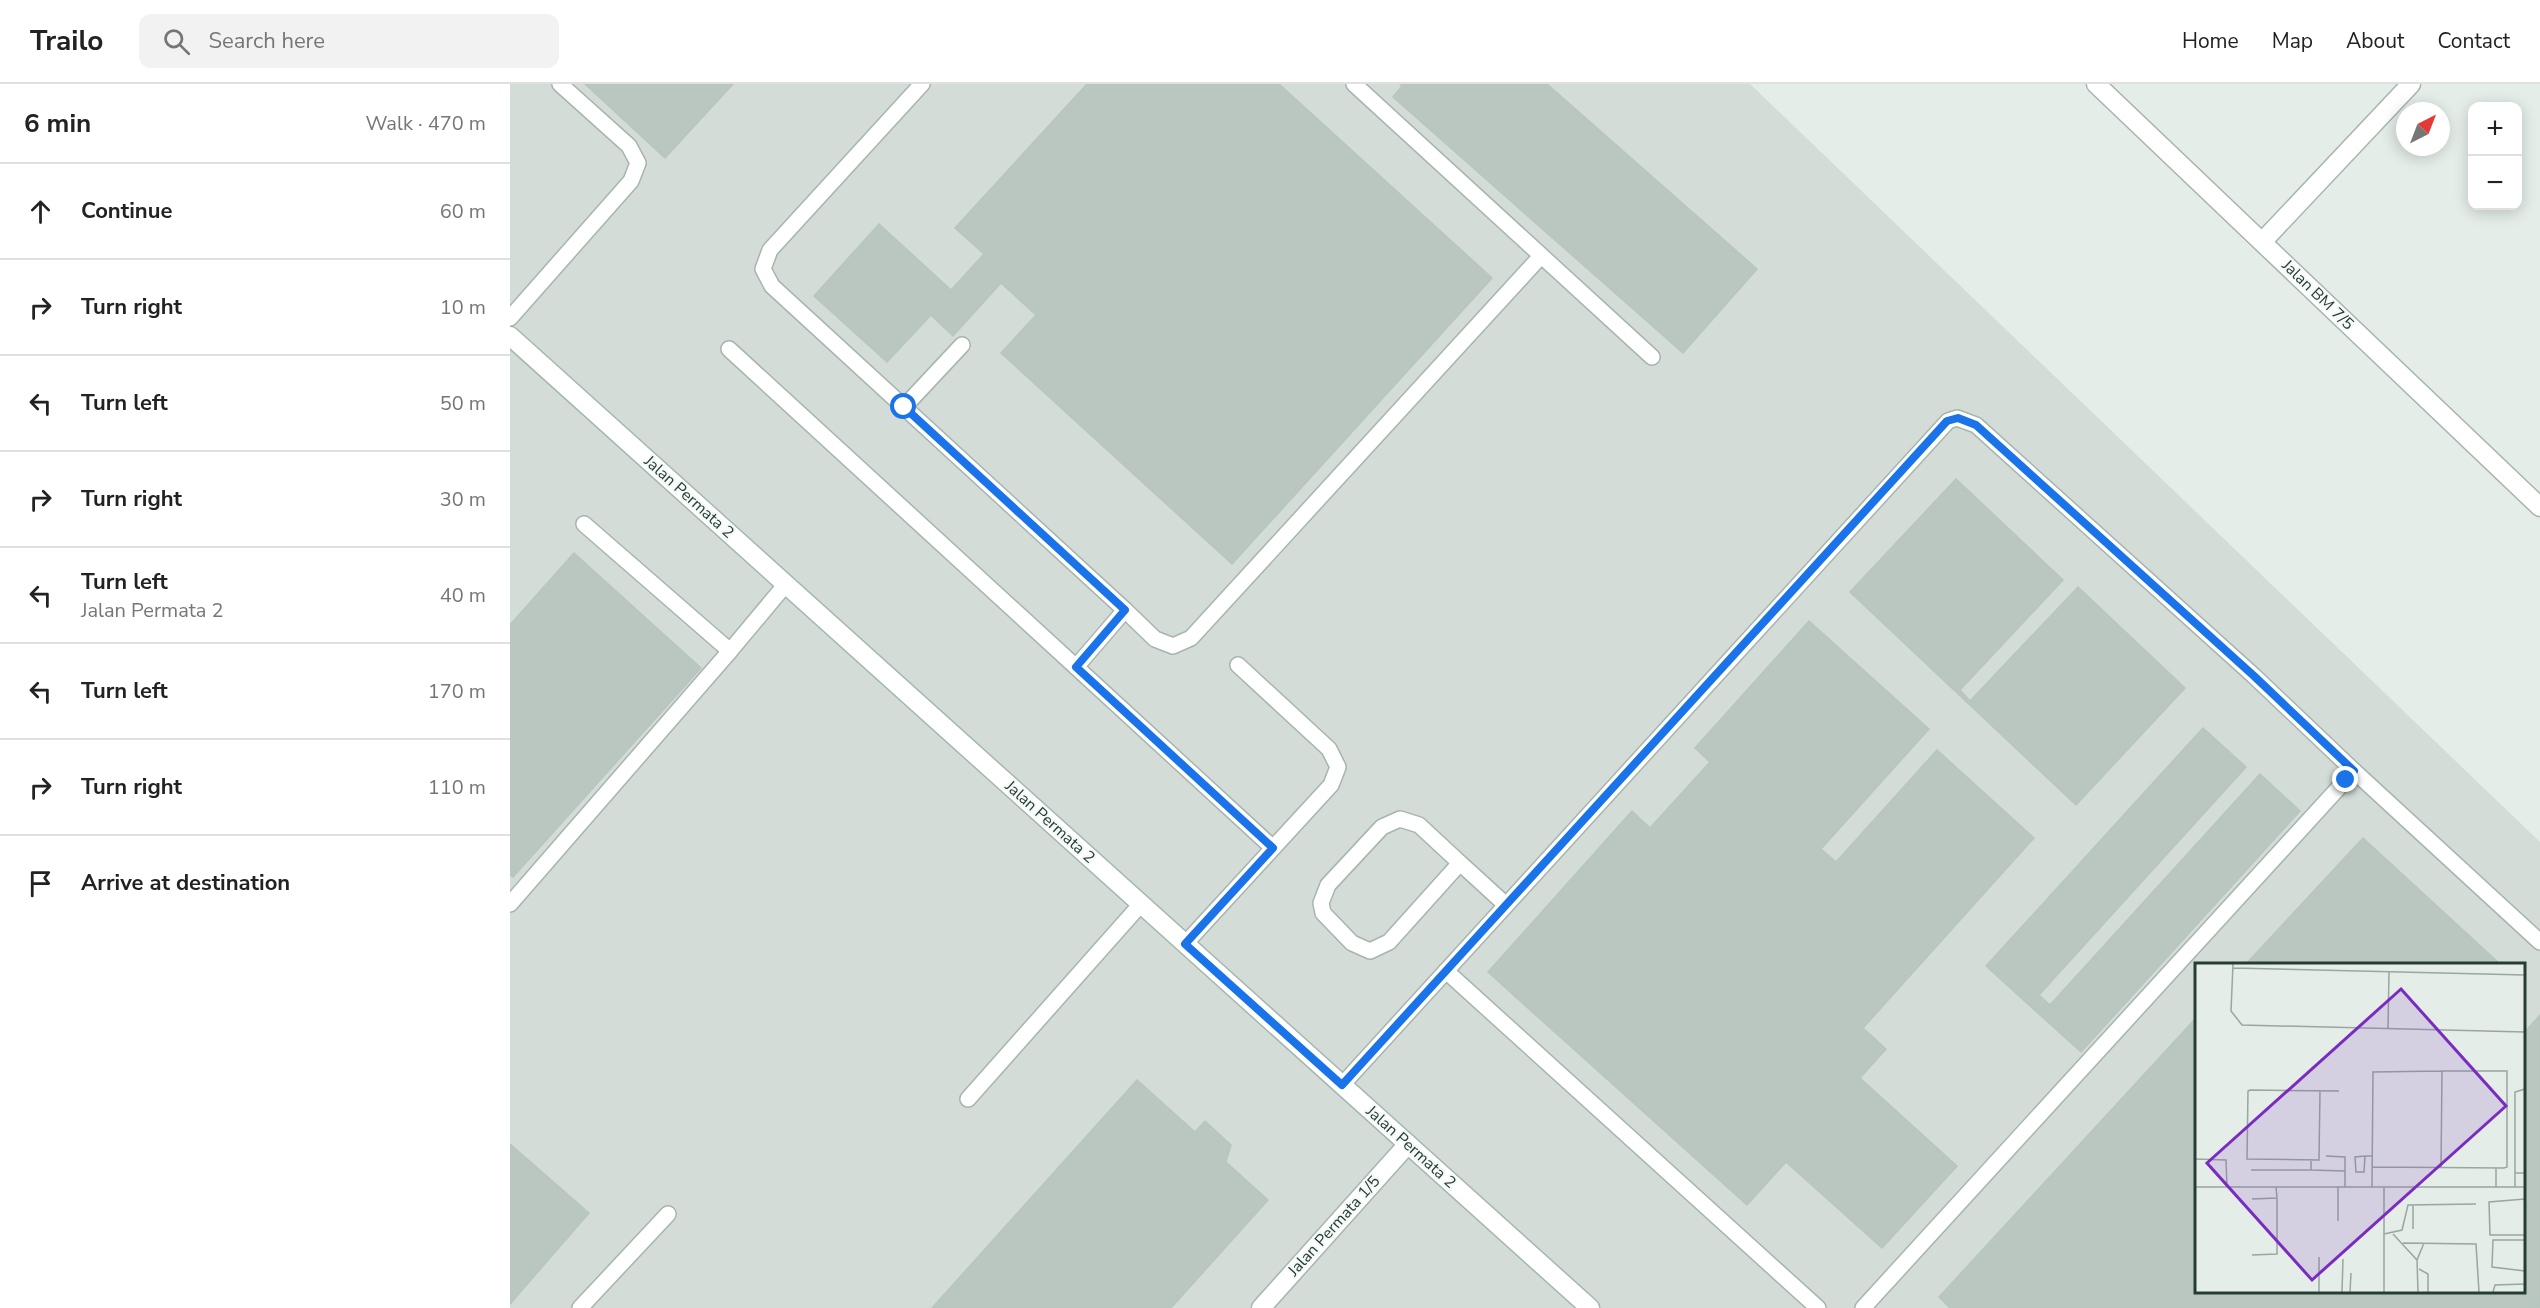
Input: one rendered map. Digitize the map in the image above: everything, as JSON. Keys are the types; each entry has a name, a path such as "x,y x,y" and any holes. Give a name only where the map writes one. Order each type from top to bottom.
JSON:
{"street":[{"name":"Jalan BM 7/5","path":"2096,84 2540,507"},
{"path":"2262,242 2411,84"},
{"name":"Jalan Permata 2","path":"510,336 1590,1308"},
{"name":"Jalan Permata 1/5","path":"1261,1308 1408,1144"}],"lane":[{"path":"510,318 631,181 638,163 629,146 560,84"},
{"path":"922,84 770,250 763,268 772,286 1155,639 1173,646 1191,638 1541,256"},
{"path":"1354,84 1652,357"},
{"path":"904,407 962,345"},
{"path":"729,350 1273,848"},
{"path":"1342,1085 1940,427 1947,421 1958,418 1976,425 2254,676 2540,942"},
{"path":"584,524 730,651"},
{"path":"510,904 786,584"},
{"path":"1076,667 1125,610"},
{"path":"1185,944 1331,785 1338,767 1329,749 1238,665"},
{"path":"1863,1308 2354,771"},
{"path":"1460,863 1389,942 1370,951 1352,943 1323,913 1321,903 1328,885 1382,827 1400,819 1419,825 1506,905"},
{"path":"968,1099 1141,904"},
{"path":"1446,971 1818,1308"},
{"path":"580,1308 668,1214"}],"shaded area":[{"path":"510,84 1750,84 2540,842 2540,1308 510,1308"}],"building":[{"path":"585,84 733,84 665,158"},
{"path":"1087,84 1279,84 1492,278 1232,564 1001,353 1036,315 1001,283 953,336 931,315 887,362 814,296 879,224 951,290 984,254 955,228"},
{"path":"1400,84 1547,84 1757,269 1683,353 1393,97 1402,86"},
{"path":"1956,479 2063,580 1960,690 1970,701 2078,587 2185,688 2076,805 1850,592"},
{"path":"574,553 701,668 513,877 510,875 510,625"},
{"path":"1809,621 1929,729 1821,849 1836,862 1937,750 2034,838 1863,1028 1886,1049 1860,1078 1957,1166 1882,1248 1786,1162 1747,1205 1488,972 1632,811 1650,828 1710,762 1695,748"},
{"path":"2203,728 2246,767 2039,995 2050,1005 2260,774 2300,811 2081,1052 1986,966"},
{"path":"2363,838 2499,963 2247,963"},
{"path":"2540,1015 2540,1308 1950,1308 1939,1297 2195,1019 2195,1293 2525,1293 2525,1032"},
{"path":"1137,1080 1195,1132 1205,1121 1231,1145 1226,1162 1268,1200 1171,1308 932,1308"},
{"path":"510,1144 589,1213 510,1304"}],"route":[{"path":"904,407 1125,610 1076,667 1273,848 1185,944 1342,1085 1947,421 1958,418 1976,425 2254,676 2354,771 2346,780"}]}
